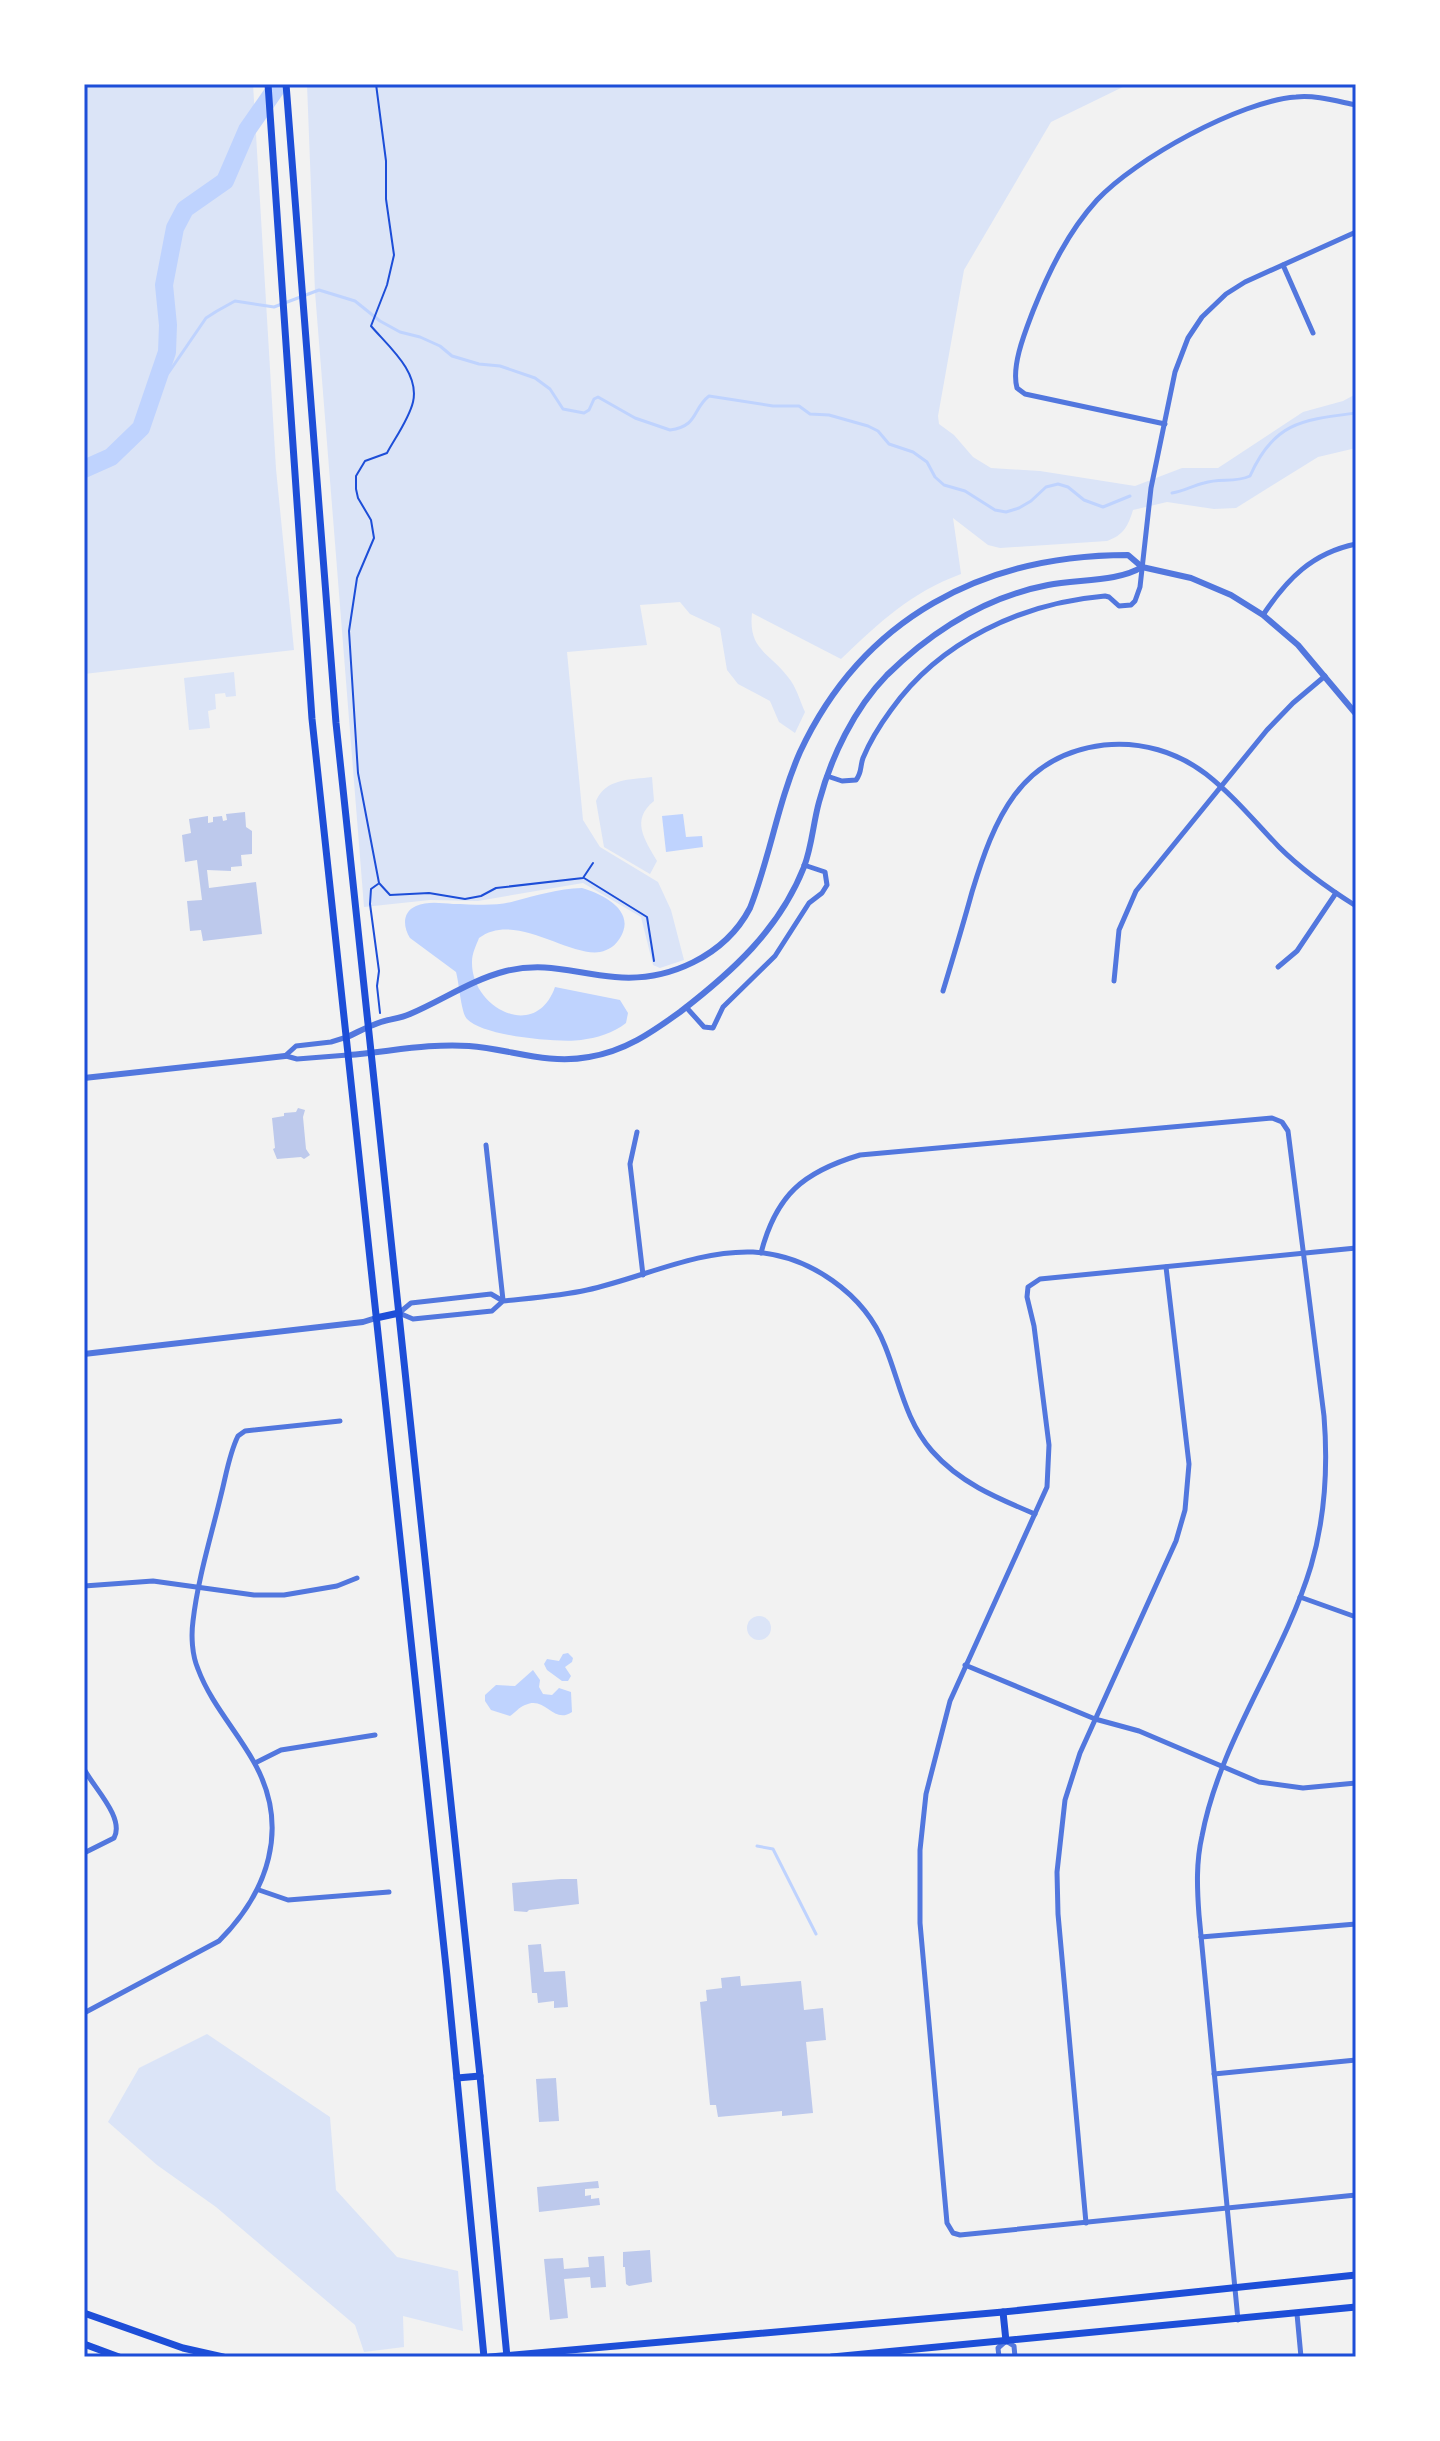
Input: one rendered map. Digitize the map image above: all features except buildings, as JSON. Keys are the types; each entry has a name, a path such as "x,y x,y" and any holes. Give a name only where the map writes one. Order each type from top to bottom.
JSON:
{"main road":[{"path":"268,84 312,719 487,2357 1003,2312 1356,2275"},
{"path":"286,84 336,723 507,2356"},
{"path":"376,1318 399,1313"},
{"path":"457,2078 480,2076"},
{"path":"832,2357 1238,2321 1356,2307"},
{"path":"1003,2312 1006,2341"},
{"path":"84,2313 183,2348 223,2357"},
{"path":"84,2344 119,2357"}],"street":[{"path":"1165,424 1025,394 1017,388 1018,363 1027,326 1054,262 1097,201 1120,179 1176,142 1270,101 1316,96 1356,105"},
{"path":"827,776 842,781 856,780 873,737 891,709 954,648 993,625 1052,604 1105,596 1119,606 1131,605 1138,594 1151,488 1180,354 1202,317 1226,294 1356,232"},
{"path":"1283,265 1313,333"},
{"path":"1263,615 1289,581 1309,562 1332,550 1356,544"},
{"path":"285,1056 296,1046 331,1042 381,1022 407,1016 486,976 516,969 542,967 619,978 647,977 676,970 701,959 730,935 747,915 800,754 828,702 859,662 884,638 948,594 1014,568 1058,559 1128,555 1142,567 1191,578 1231,595 1288,634 1356,714"},
{"path":"84,1078 285,1056 297,1059 459,1046 564,1060 590,1057 641,1040 712,988 754,949 777,917 804,865 827,776 849,727 872,693 896,667 938,631 971,611 1017,592 1049,584 1130,575 1142,567"},
{"path":"1114,981 1119,930 1136,891 1280,716 1325,676"},
{"path":"943,991 988,840 1011,798 1037,772 1077,751 1100,746 1153,748 1197,768 1248,812 1280,848 1356,906"},
{"path":"686,1007 700,1024 713,1028 726,1003 775,956 809,903 827,885 825,872 804,865"},
{"path":"1278,967 1297,951 1336,893"},
{"path":"761,1253 768,1225 779,1205 796,1187 833,1163 860,1155 1272,1118 1282,1122 1290,1137 1326,1442 1324,1497 1319,1534 1300,1597 1223,1768 1210,1804 1198,1863 1201,1937 1238,2321"},
{"path":"637,1132 630,1164 643,1275"},
{"path":"486,1145 503,1301"},
{"path":"1356,1248 1040,1279 1028,1287 1050,1464 1047,1487 950,1701 935,1752 922,1823 919,1873 920,1923 947,2223 953,2233 960,2235 1356,2195"},
{"path":"503,1301 491,1294 411,1303 399,1313 413,1319 492,1311 503,1301 586,1290 730,1252 761,1253 798,1262 847,1291 878,1332 912,1422 932,1451 956,1475 978,1489 1035,1514"},
{"path":"1086,2223 1058,1914 1057,1872 1065,1800 1080,1753 1176,1541 1185,1510 1189,1464 1166,1267"},
{"path":"84,1354 376,1318"},
{"path":"84,2013 219,1941 236,1924 259,1890 271,1846 272,1815 255,1763 223,1717 197,1668 192,1623 238,1436 245,1431 340,1421"},
{"path":"84,1586 153,1581 254,1595 284,1595 337,1586 357,1578"},
{"path":"1300,1597 1356,1617"},
{"path":"965,1665 1095,1719 1139,1731 1259,1782 1310,1787 1356,1783"},
{"path":"255,1763 281,1750 375,1735"},
{"path":"84,1769 116,1818 118,1828 114,1838 84,1853"},
{"path":"259,1890 288,1900 389,1892"},
{"path":"1201,1937 1356,1924"},
{"path":"1214,2074 1356,2060"},
{"path":"1297,2314 1301,2357"},
{"path":"999,2357 998,2348 1006,2341 1014,2346 1015,2357"}],"path":[{"path":"376,84 394,255 380,307 371,326 407,368 413,401 387,453 365,461 356,476 358,498 371,520 374,538 357,578 349,631 358,773 379,883 390,895 429,893 465,899 481,896 496,888 583,878 647,917 654,961"},
{"path":"583,878 593,863"},
{"path":"379,883 371,889 370,904 379,971 377,986 381,1022"}],"shaded area":[{"path":"84,84 253,84 276,469 294,650 84,674"},
{"path":"307,84 1129,84 1051,122 964,270 939,424 954,435 973,457 991,468 1040,471 1135,486 1182,468 1218,468 1303,412 1343,401 1356,394 1356,448 1318,457 1236,508 1214,509 1167,502 1133,510 1124,529 1107,541 1000,548 988,545 953,518 961,574 911,599 841,659 752,613 753,635 757,643 791,681 805,712 795,733 779,722 770,701 738,684 727,670 720,628 690,614 680,602 640,605 647,645 567,652 583,820 600,847 658,882 671,910 684,960 660,968 653,965 641,917 583,883 478,901 430,900 364,907 315,292"},
{"path":"234,672 236,696 215,694 216,709 208,711 210,728 189,730 184,678"},
{"path":"652,777 654,801 647,808 641,823 644,838 657,861 650,874 604,847 596,801 600,793 612,784"},
{"path":"759,1616 770,1623 771,1628 764,1639 759,1640 748,1633 747,1628 754,1617"},
{"path":"207,2034 330,2117 336,2190 397,2257 458,2271 463,2331 403,2316 404,2347 364,2352 355,2325 216,2207 157,2165 108,2122 139,2068"}],"water":[{"path":"683,814 686,837 702,836 703,847 666,852 662,816"},
{"path":"582,888 608,899 621,912 624,928 612,947 600,952 587,952 525,932 493,931 479,938 472,962 474,979 482,993 493,1005 506,1012 520,1015 534,1013 546,1004 555,987 620,1000 628,1013 626,1023 593,1038 570,1041 539,1039 504,1034 475,1025 465,1016 456,972 410,938 406,929 408,912 420,904 500,904"},
{"path":"568,1653 573,1658 565,1667 571,1676 568,1681 562,1681 544,1664 547,1659 559,1661 563,1654"},
{"path":"533,1670 540,1680 539,1687 543,1694 552,1695 559,1688 571,1692 572,1712 560,1715 532,1703 510,1716 491,1710 485,1695 496,1685 515,1686"}],"waterway":[{"path":"84,469 111,457 141,428 167,352 164,285 175,228 185,209 225,181 247,130 279,84"},
{"path":"153,390 206,318 217,311 235,301 274,307 319,290 355,301 380,321 400,332 440,346 452,356 500,366 535,378 550,389 563,409 584,413 598,397 635,418 670,430 691,421 709,396 773,406 799,406 810,414 829,415 878,431 889,444 913,452 927,462 935,477 944,485 965,491 995,510 1006,512 1019,508 1046,487 1058,484 1068,487 1084,500 1103,507 1130,496"},
{"path":"1172,493 1210,482 1250,476 1259,458 1280,434 1305,422 1356,413"},
{"path":"757,1846 773,1849 816,1934"}]}
